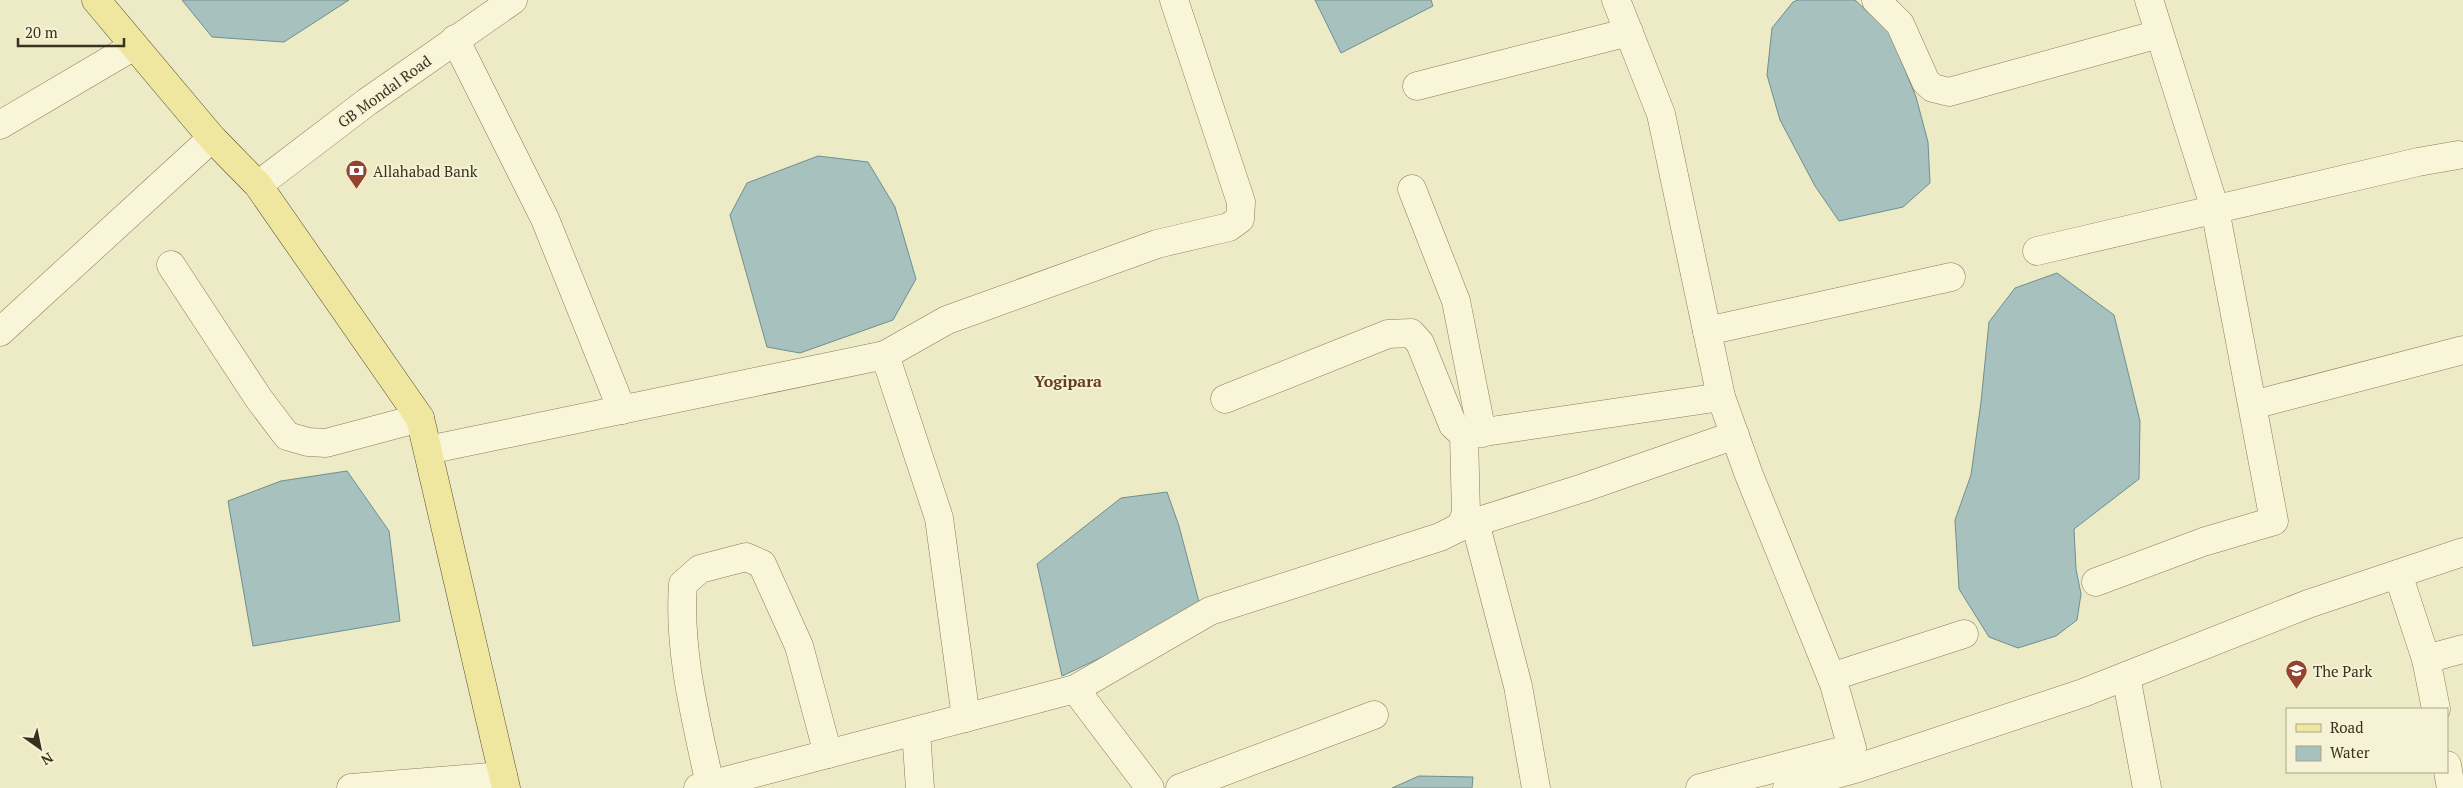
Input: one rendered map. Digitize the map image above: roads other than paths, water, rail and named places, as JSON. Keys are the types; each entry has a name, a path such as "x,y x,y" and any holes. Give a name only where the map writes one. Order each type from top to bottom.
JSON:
{"main road":[{"path":"96,0 212,138 258,185 420,418 504,782"}],"street":[{"name":"GB Mondal Road","path":"258,185 367,102 513,0"},
{"path":"428,450 885,355 947,320 1157,244 1229,227 1240,219 1241,202 1174,0"},
{"path":"1616,0 1661,114 1721,397 1831,677 1852,748 1700,788"},
{"path":"1876,0 1900,24 1926,82 1933,88 1950,92 2159,34"},
{"path":"2096,582 2203,542 2274,521 2215,209 2149,0"},
{"path":"1417,86 1629,32"},
{"path":"455,39 545,218 622,410"},
{"path":"0,125 134,46"},
{"path":"0,332 212,138"},
{"path":"2037,251 2458,155"},
{"path":"1412,189 1456,301 1473,434 1466,514 1467,525 1518,686 1536,788"},
{"path":"171,265 259,398 288,436 308,442 326,443 420,418"},
{"path":"1707,331 1951,277"},
{"path":"1225,399 1388,334 1411,333 1420,343 1453,424 1473,434 1721,397"},
{"path":"2253,405 2463,350"},
{"path":"885,355 940,518 966,718"},
{"path":"828,754 799,646 762,564 746,557 700,569 684,584 682,605 690,691 704,786 828,754 966,718 1075,689 1210,611 1440,537 1467,525 1735,436"},
{"path":"1787,788 1858,768 2083,693 2308,604 2463,552"},
{"path":"2398,574 2426,659 2436,708"},
{"path":"1831,677 1964,634"},
{"path":"2426,659 2463,649"},
{"path":"2126,676 2147,788"},
{"path":"1075,689 1150,788"},
{"path":"1180,788 1374,715"},
{"path":"916,731 920,788"},
{"path":"2448,771 2451,788"},
{"path":"351,788 504,782"}],"water":[{"path":"182,0 349,0 284,42 212,37"},
{"path":"1315,0 1431,0 1433,6 1341,53"},
{"path":"1798,0 1855,0 1890,33 1916,97 1928,142 1930,183 1903,207 1839,221 1815,186 1780,120 1767,75 1772,28 1793,2"},
{"path":"818,156 868,162 895,207 916,279 893,320 800,353 767,347 730,215 747,183"},
{"path":"2057,273 2114,315 2140,421 2139,479 2074,529 2076,569 2081,594 2077,620 2056,636 2018,648 1989,637 1959,589 1955,520 1971,475 1989,322 2015,288"},
{"path":"347,471 389,531 400,621 253,646 228,501 281,481"},
{"path":"1167,492 1179,526 1199,602 1115,651 1062,676 1037,564 1121,498"},
{"path":"1419,776 1473,777 1472,788 1392,788"}],"place":[{"name":"Allahabad Bank","path":"357,190"},
{"name":"The Park","path":"2297,690"}],"district":[{"name":"Yogipara","path":"1068,381"}]}
